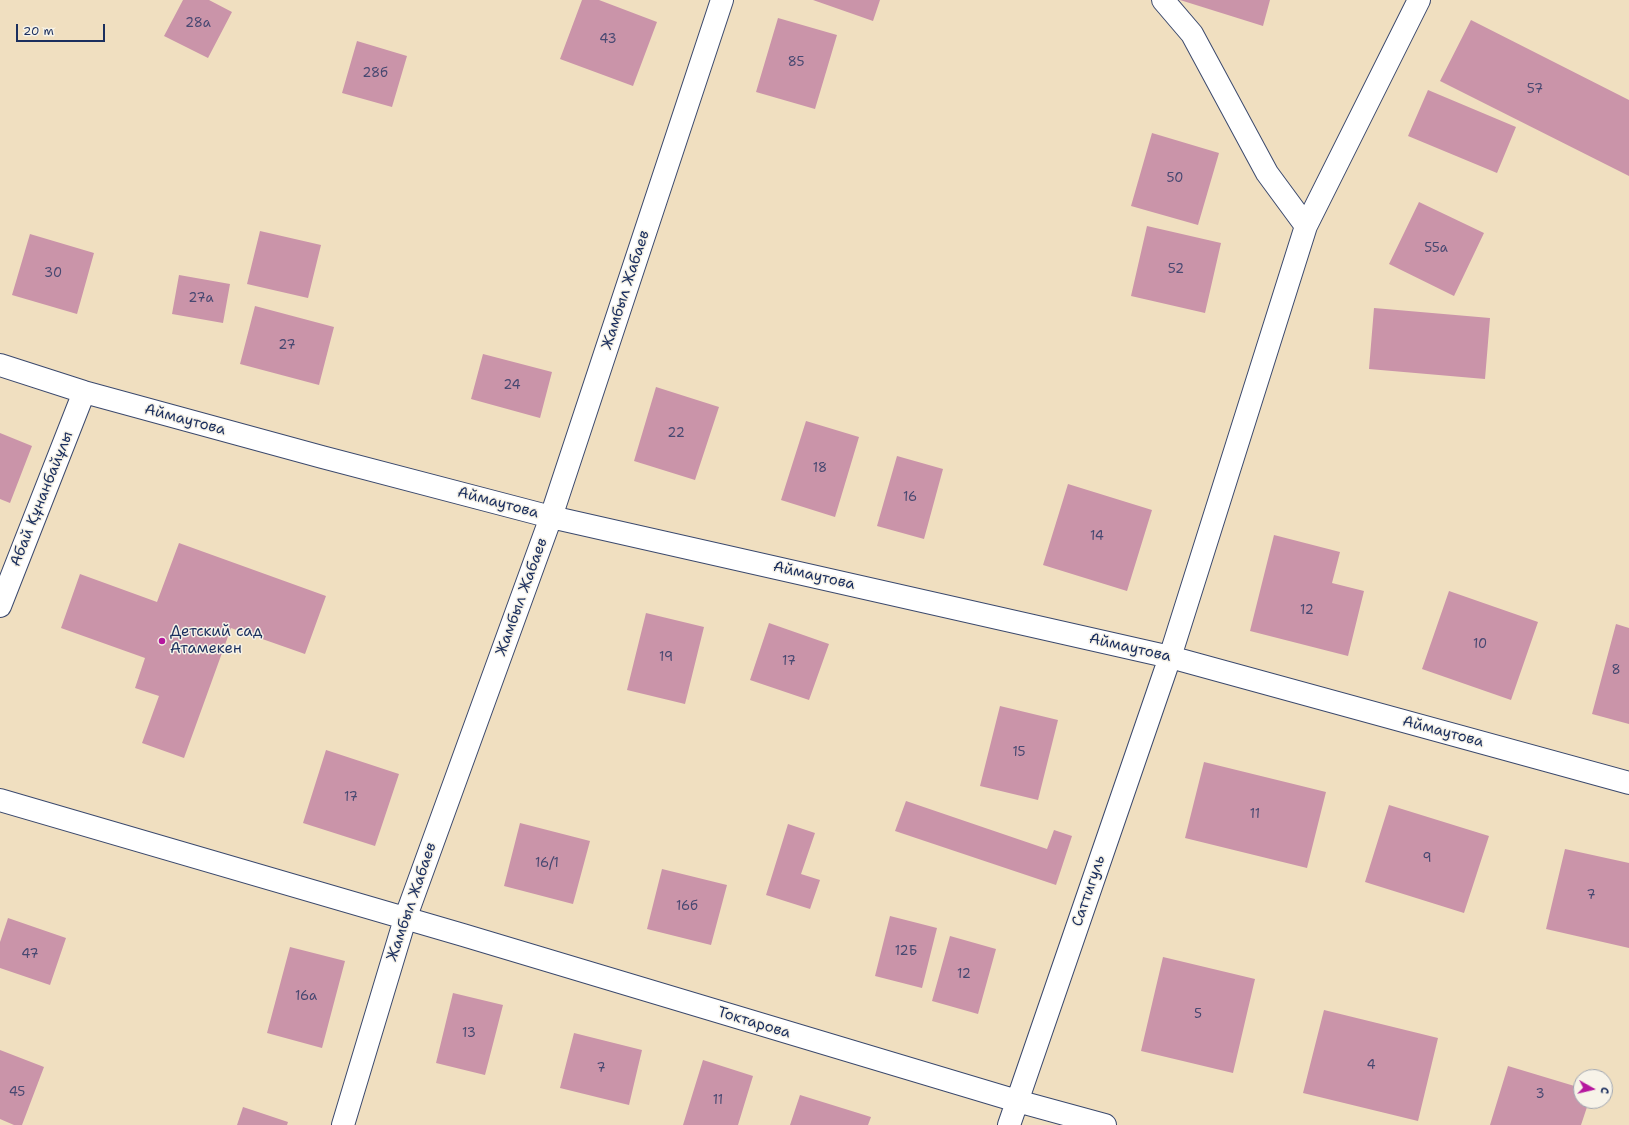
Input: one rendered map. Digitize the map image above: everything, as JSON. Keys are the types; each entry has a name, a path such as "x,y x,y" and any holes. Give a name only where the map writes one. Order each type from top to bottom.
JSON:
{"street":[{"name":"Жамбыл Жабаев","path":"343,1125 405,919 551,517 722,0"},
{"path":"1163,0 1192,34 1231,109 1267,173 1306,226"},
{"name":"Саттигуль","path":"1009,1125 1170,657 1306,226 1419,0"},
{"name":"Аймаутова","path":"0,365 84,392 322,457 551,517 1170,657 1629,783"},
{"name":"Абай Құнанбайұлы","path":"0,606 84,392"},
{"name":"Токтарова","path":"0,800 1017,1101 1104,1125"}],"building":[{"path":"183,0 209,0 232,12 208,58 164,36"},
{"path":"582,0 599,0 657,22 633,86 560,59"},
{"path":"813,0 880,0 873,21"},
{"path":"1180,0 1270,0 1263,26"},
{"path":"778,18 837,35 815,109 756,92"},
{"path":"1471,20 1629,100 1629,176 1440,81"},
{"path":"357,41 407,56 392,107 342,93"},
{"path":"1428,90 1516,127 1497,173 1408,136"},
{"path":"1152,133 1219,153 1198,225 1131,206"},
{"path":"1419,202 1484,233 1454,296 1389,264"},
{"path":"1147,226 1221,243 1205,313 1131,296"},
{"path":"260,231 321,245 308,298 247,284"},
{"path":"30,234 94,253 77,314 12,295"},
{"path":"179,275 230,284 223,323 172,314"},
{"path":"255,306 334,327 319,385 240,364"},
{"path":"1374,308 1490,318 1485,379 1369,369"},
{"path":"483,354 552,372 540,418 471,399"},
{"path":"656,387 719,407 695,480 634,461"},
{"path":"806,421 859,437 835,517 781,500"},
{"path":"0,433 32,446 10,503 0,499"},
{"path":"897,456 943,469 924,539 877,526"},
{"path":"1068,484 1152,510 1127,591 1043,565"},
{"path":"1274,535 1340,552 1332,583 1364,591 1348,656 1250,631"},
{"name":"Детский сад Атамекен","path":"179,543 326,596 305,654 231,628 184,758 142,743 159,696 135,688 145,658 61,628 80,574 157,602"},
{"path":"1449,591 1538,622 1511,700 1422,669"},
{"path":"646,613 704,627 685,704 627,690"},
{"path":"769,623 829,644 809,700 750,680"},
{"path":"1616,624 1629,628 1629,724 1592,714"},
{"path":"1000,706 1058,720 1038,800 980,786"},
{"path":"326,750 399,774 375,846 303,823"},
{"path":"1204,762 1326,792 1307,868 1185,838"},
{"path":"906,801 1047,849 1054,830 1072,836 1056,885 895,831"},
{"path":"1389,805 1489,836 1464,913 1365,882"},
{"path":"520,823 590,841 573,904 504,886"},
{"path":"788,824 815,833 801,874 820,880 810,909 766,895"},
{"path":"1565,849 1629,863 1629,948 1546,929"},
{"path":"662,869 727,885 711,945 647,929"},
{"path":"890,916 937,928 922,988 875,976"},
{"path":"8,918 66,938 50,985 0,968 0,942"},
{"path":"950,936 996,949 978,1014 932,1001"},
{"path":"290,947 345,961 322,1048 267,1033"},
{"path":"1163,957 1255,979 1233,1073 1141,1051"},
{"path":"453,993 503,1005 485,1075 436,1063"},
{"path":"1324,1010 1438,1038 1418,1121 1303,1093"},
{"path":"574,1033 642,1050 629,1105 560,1088"},
{"path":"0,1050 44,1067 22,1125 14,1125 0,1119"},
{"path":"703,1060 753,1076 738,1125 683,1125"},
{"path":"1508,1066 1573,1086 1573,1109 1586,1109 1581,1125 1490,1125"},
{"path":"800,1095 871,1117 868,1125 790,1125"},
{"path":"243,1107 288,1122 287,1125 237,1125"}],"place":[{"name":"Детский сад Атамекен","path":"162,641"}]}
